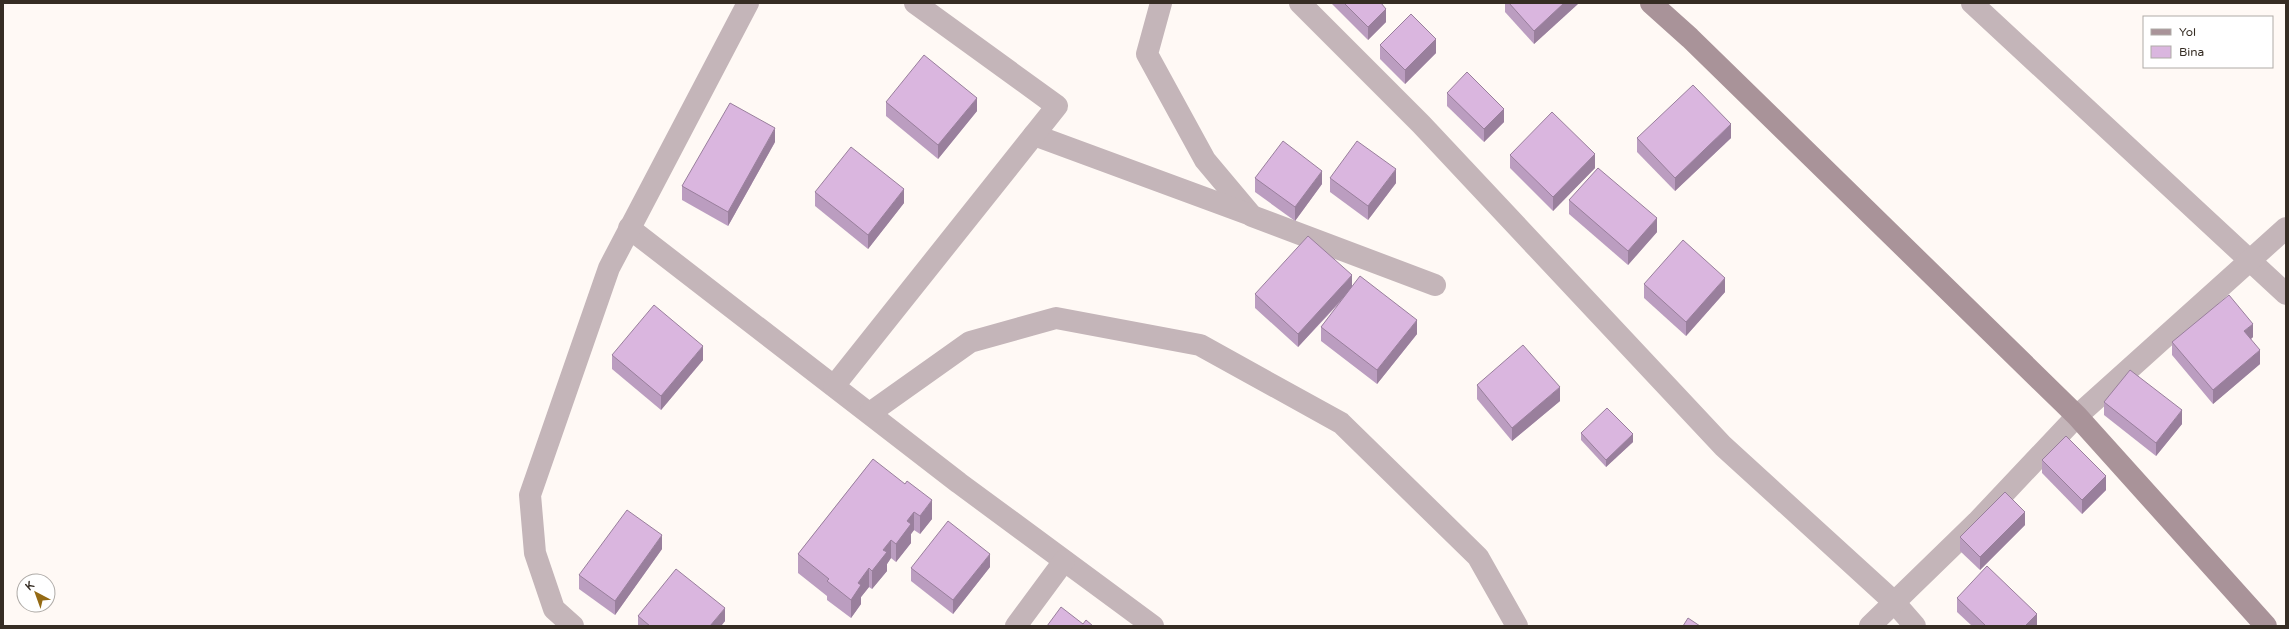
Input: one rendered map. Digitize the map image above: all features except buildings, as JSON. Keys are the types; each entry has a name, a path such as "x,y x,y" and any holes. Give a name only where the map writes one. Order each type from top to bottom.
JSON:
{"street":[{"path":"573,626 554,609 535,553 530,495 608,268 748,3"},
{"path":"834,386 1057,106 915,3"},
{"path":"1161,3 1147,54 1205,160 1252,216"},
{"path":"1300,3 1421,124 1722,446 1894,602 1915,626"},
{"path":"1651,3 1690,38 2077,416 2266,626"},
{"path":"1972,3 2250,259 2286,294"},
{"path":"1034,135 1435,285"},
{"path":"630,228 959,483 1153,626"},
{"path":"1870,626 1977,522 2077,416 2286,228"},
{"path":"870,413 970,342 1056,318 1200,345 1341,423 1478,557 1517,626"},
{"path":"1016,626 1064,561"}]}
